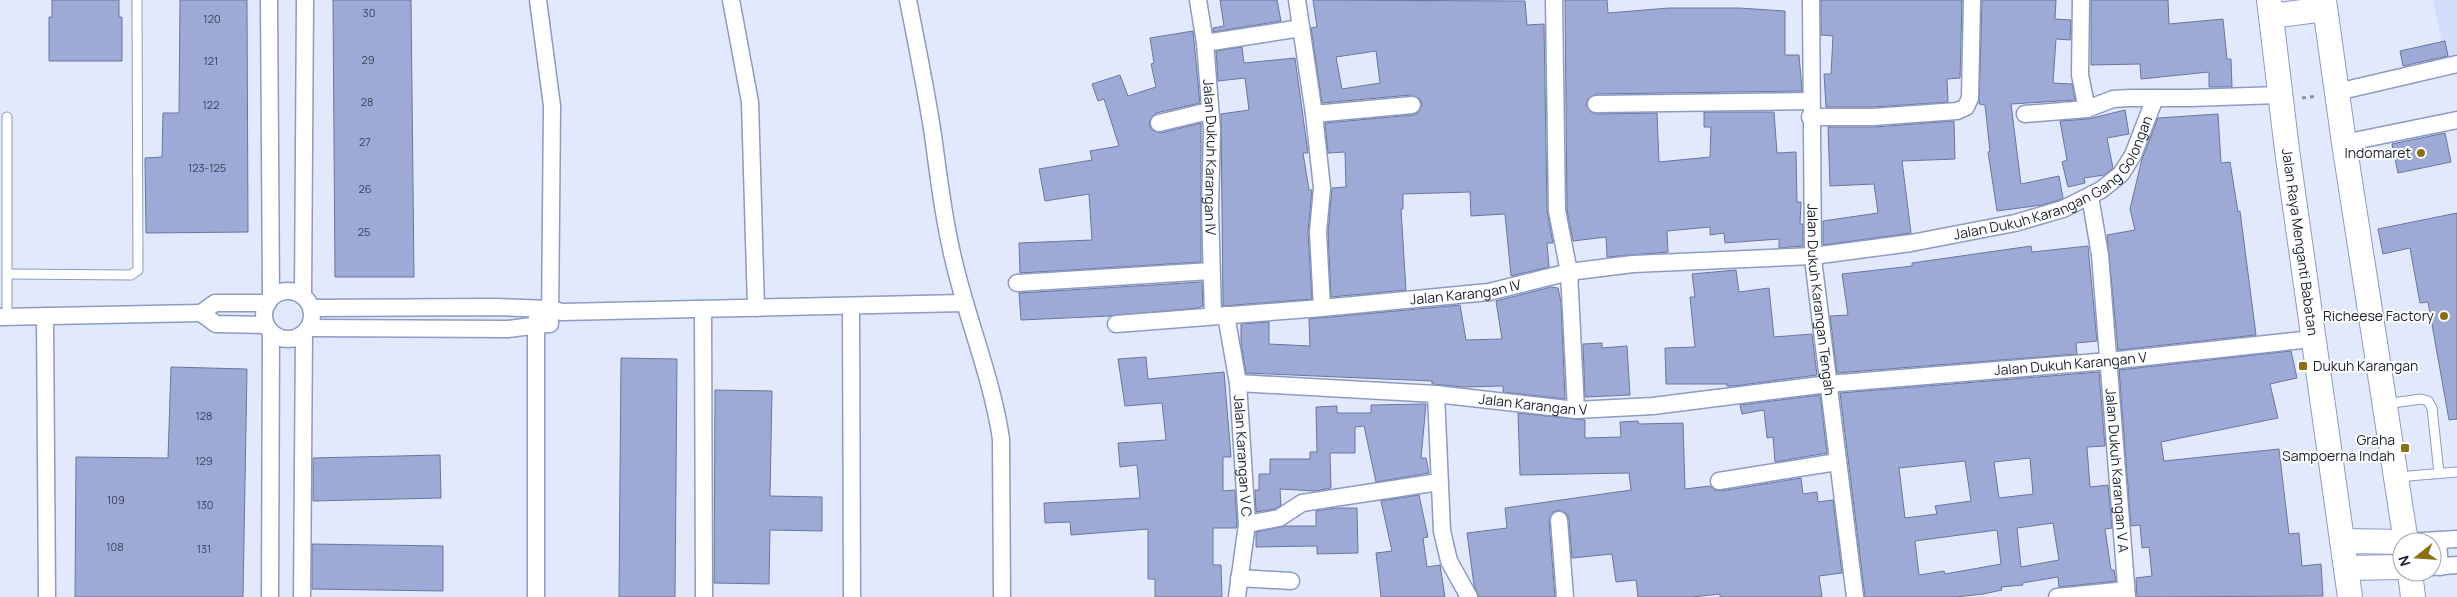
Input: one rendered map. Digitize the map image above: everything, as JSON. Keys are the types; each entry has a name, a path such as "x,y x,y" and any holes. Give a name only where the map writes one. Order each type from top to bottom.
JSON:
{"main road":[{"path":"2270,8 2325,5 2329,94 2344,143 2397,477 2400,532"},
{"name":"Jalan Raya Menganti Babatan","path":"2270,8 2286,97 2312,339 2355,567 2350,597"},
{"path":"2350,541 2392,542"},
{"path":"2355,567 2392,569"},
{"path":"2407,582 2413,597"}],"street":[{"path":"269,0 270,300 264,314 268,328 270,597"},
{"path":"302,597 306,330 312,314 307,302 305,0"},
{"path":"536,597 547,316 552,106 538,0"},
{"path":"731,0 750,102 756,308"},
{"path":"908,0 926,93 949,243 964,303 991,388 1001,438 1002,597"},
{"name":"Jalan Dukuh Karangan IV","path":"1198,0 1205,43 1212,130 1211,271 1220,315"},
{"path":"1296,0 1314,114 1322,188 1318,232 1322,308"},
{"path":"1554,0 1557,211 1569,272 1576,410"},
{"name":"Jalan Dukuh Karangan Tengah","path":"1811,0 1810,109 1813,256 1855,597"},
{"path":"1596,104 1810,109 1872,117 1957,111 1966,107 1970,98 1972,0"},
{"path":"2081,0 2080,75 2087,109"},
{"path":"1205,43 1301,28"},
{"path":"2329,94 2457,64"},
{"name":"Jalan Dukuh Karangan Gang Golongan","path":"1813,256 1911,243 2016,223 2063,209 2090,196 2121,174 2130,163 2155,98 2286,97"},
{"path":"2025,114 2087,109 2113,99 2155,98"},
{"path":"1314,114 1412,105"},
{"path":"1158,123 1210,111"},
{"path":"2344,143 2457,120"},
{"name":"Jalan Dukuh Karangan V A","path":"2090,196 2100,255 2126,593"},
{"name":"Jalan Karangan IV","path":"1116,324 1322,308 1489,292 1569,272 1633,264 1813,256"},
{"path":"1017,283 1211,271"},
{"path":"4,317 201,312 215,304 270,300 281,292 293,292 307,302 547,316 703,309 964,303"},
{"path":"851,306 852,597"},
{"path":"703,309 704,597"},
{"path":"201,312 216,324 268,328 278,337 287,339 306,330 508,329 547,316"},
{"name":"Jalan Karangan V C","path":"1220,315 1238,383 1247,524 1237,597"},
{"path":"45,316 47,597"},
{"name":"Jalan Dukuh Karangan V","path":"1828,384 2109,361 2312,339"},
{"name":"Jalan Karangan V","path":"1238,383 1436,394 1576,410 1653,406 1828,384"},
{"path":"1436,394 1442,531 1449,561 1469,597"},
{"path":"1719,481 1837,462"},
{"path":"1247,524 1279,518 1302,503 1439,482"},
{"path":"1559,520 1566,597"},
{"path":"2442,541 2457,539"},
{"path":"2442,566 2457,565"},
{"path":"1240,578 1291,581"},
{"path":"2057,597 2126,593"}],"lane":[{"path":"7,274 131,276 138,270 137,0"},
{"path":"4,317 7,274 7,117"},
{"path":"2385,404 2421,399 2428,401 2432,408 2439,473"},
{"path":"2397,477 2457,472"}],"path":[{"path":"2286,97 2329,94"}],"shaded area":[{"path":"2433,0 2457,0 2457,54 2445,57"}],"building":[{"path":"52,0 119,0 119,17 122,17 122,61 49,61 49,17 52,17"},
{"path":"180,0 247,0 248,232 146,233 145,158 162,157 163,113 179,113"},
{"path":"333,0 411,0 414,277 335,277"},
{"path":"1220,0 1277,0 1281,21 1213,32 1213,28 1224,26"},
{"path":"1313,0 1525,1 1527,25 1544,24 1547,211 1553,243 1547,243 1549,267 1511,276 1505,214 1471,216 1470,192 1403,194 1403,209 1401,209 1406,290 1331,297 1328,232 1332,188 1346,187 1345,152 1328,153 1325,123 1413,115 1418,113 1422,105 1420,99 1411,95 1322,103 1311,28 1317,27","holes":["1376,51 1380,83 1342,89 1336,57"]},
{"path":"1565,0 1607,0 1608,13 1669,8 1739,8 1785,11 1785,55 1799,55 1802,91 1596,94 1588,99 1586,105 1591,112 1596,114 1657,113 1659,162 1710,157 1711,127 1704,127 1704,112 1774,112 1777,153 1796,152 1797,202 1801,202 1800,224 1803,224 1803,246 1779,248 1779,239 1725,243 1724,233 1710,235 1710,227 1667,231 1668,252 1607,257 1606,237 1573,241 1567,210"},
{"path":"1821,0 1962,0 1960,78 1947,79 1948,102 1873,107 1826,107 1824,74 1831,74 1833,36 1821,35"},
{"path":"1982,0 2056,0 2055,19 2071,20 2070,40 2056,39 2053,83 2072,84 2075,100 2011,104 2021,184 2059,176 2063,198 2059,200 2042,205 1997,211 1988,152 1990,151 1985,105 1979,104"},
{"path":"2091,0 2168,0 2169,24 2223,19 2227,59 2231,59 2232,87 2209,87 2209,72 2141,79 2140,64 2091,65"},
{"path":"1193,31 1200,103 1156,113 1150,120 1149,125 1152,130 1161,133 1201,123 1201,262 1020,273 1019,243 1092,240 1089,194 1045,201 1039,169 1092,160 1090,151 1119,146 1104,99 1098,101 1092,84 1120,75 1128,96 1156,87 1151,64 1154,63 1150,38"},
{"path":"2445,41 2448,56 2403,66 2400,51"},
{"path":"1242,47 1244,63 1295,58 1308,153 1303,153 1309,190 1312,190 1308,232 1312,299 1223,306 1221,114 1249,110 1245,78 1218,81 1216,51"},
{"path":"2125,110 2129,134 2107,138 2113,168 2104,175 2084,178 2085,183 2068,187 2062,162 2067,160 2060,121 2088,119"},
{"path":"2218,114 2221,163 2230,162 2238,212 2240,211 2256,335 2118,350 2107,235 2135,230 2130,209 2142,159 2158,118"},
{"path":"1954,121 1955,159 1902,161 1911,233 1823,245 1823,221 1878,213 1874,184 1830,186 1828,127 1874,127"},
{"name":"Indomaret","path":"2445,133 2451,162 2398,173 2392,144"},
{"path":"2457,213 2457,419 2449,420 2428,302 2420,303 2410,248 2383,254 2378,229"},
{"path":"2031,246 2032,252 2088,246 2097,341 2076,343 2077,354 1837,373 1830,316 1848,315 1842,274 1912,266 1912,263"},
{"path":"1736,270 1739,292 1769,288 1774,337 1812,334 1817,375 1734,386 1727,386 1727,384 1666,384 1665,348 1695,347 1690,297 1695,297 1692,274"},
{"path":"1202,282 1203,306 1198,308 1110,316 1021,320 1019,293"},
{"path":"1551,287 1558,288 1561,302 1565,399 1503,392 1503,386 1464,387 1432,384 1432,381 1246,373 1241,342 1241,324 1269,322 1269,344 1310,346 1309,319 1460,305 1466,340 1502,339 1496,301"},
{"path":"1602,343 1602,348 1627,346 1630,395 1585,397 1583,344"},
{"path":"2291,351 2297,378 2270,384 2278,418 2161,442 2164,461 2279,449 2289,534 2299,533 2302,566 2321,564 2323,596 2137,597 2136,578 2152,576 2149,547 2142,548 2140,525 2131,526 2119,370"},
{"path":"1146,357 1148,379 1224,372 1231,457 1223,457 1223,491 1235,490 1237,524 1236,528 1213,528 1213,565 1221,565 1222,597 1155,597 1155,579 1148,579 1148,529 1071,535 1070,522 1045,523 1044,503 1140,498 1137,465 1120,467 1118,443 1166,440 1162,403 1125,406 1118,359"},
{"path":"621,358 677,359 675,597 619,597"},
{"path":"171,367 247,369 243,597 75,597 76,457 168,458"},
{"path":"2099,372 2105,446 2087,447 2090,487 2108,485 2112,528 2105,529 2111,570 2114,570 2116,581 2059,587 2058,577 2022,583 2023,585 2001,587 2002,590 1983,594 1955,597 1865,597 1840,393","holes":["2030,458 2033,494 1999,498 1994,462","1965,461 1971,501 1935,506 1937,514 1905,518 1899,468","2053,523 2059,560 2021,567 2017,528","1997,530 2001,564 1945,574 1944,571 1919,575 1915,541"]},
{"path":"715,390 772,391 770,496 822,497 822,531 770,530 769,584 714,583"},
{"path":"1820,395 1827,453 1775,462 1773,437 1767,438 1764,410 1742,414 1740,405"},
{"path":"1426,404 1421,458 1426,458 1429,473 1376,482 1364,426 1355,427 1355,453 1330,453 1331,488 1316,491 1280,489 1281,505 1275,509 1256,512 1255,490 1259,490 1259,474 1270,474 1270,459 1310,459 1310,452 1317,452 1316,407 1337,406 1337,413 1371,413 1371,405"},
{"path":"1518,413 1585,420 1585,438 1621,437 1620,422 1638,421 1639,424 1683,423 1685,489 1710,486 1715,490 1721,491 1801,478 1803,494 1817,492 1818,502 1833,500 1842,573 1819,576 1822,597 1720,597 1720,594 1692,597 1638,597 1636,580 1616,582 1612,554 1572,558 1569,519 1567,514 1559,510 1553,512 1549,521 1555,597 1479,597 1474,585 1467,533 1507,528 1505,508 1631,490 1629,473 1520,475"},
{"path":"440,455 441,498 313,501 313,458"},
{"path":"1419,495 1428,537 1423,538 1427,567 1440,565 1445,597 1381,597 1376,553 1392,551 1381,501"},
{"path":"1336,508 1357,508 1358,553 1317,554 1317,546 1256,547 1256,532 1285,526 1316,526 1316,511"},
{"path":"312,544 443,546 443,591 312,589"}],"place":[{"name":"Indomaret","path":"2421,153"},
{"name":"Richeese Factory","path":"2444,316"},
{"name":"Dukuh Karangan","path":"2303,366"},
{"name":"Graha Sampoerna Indah","path":"2405,448"}]}
